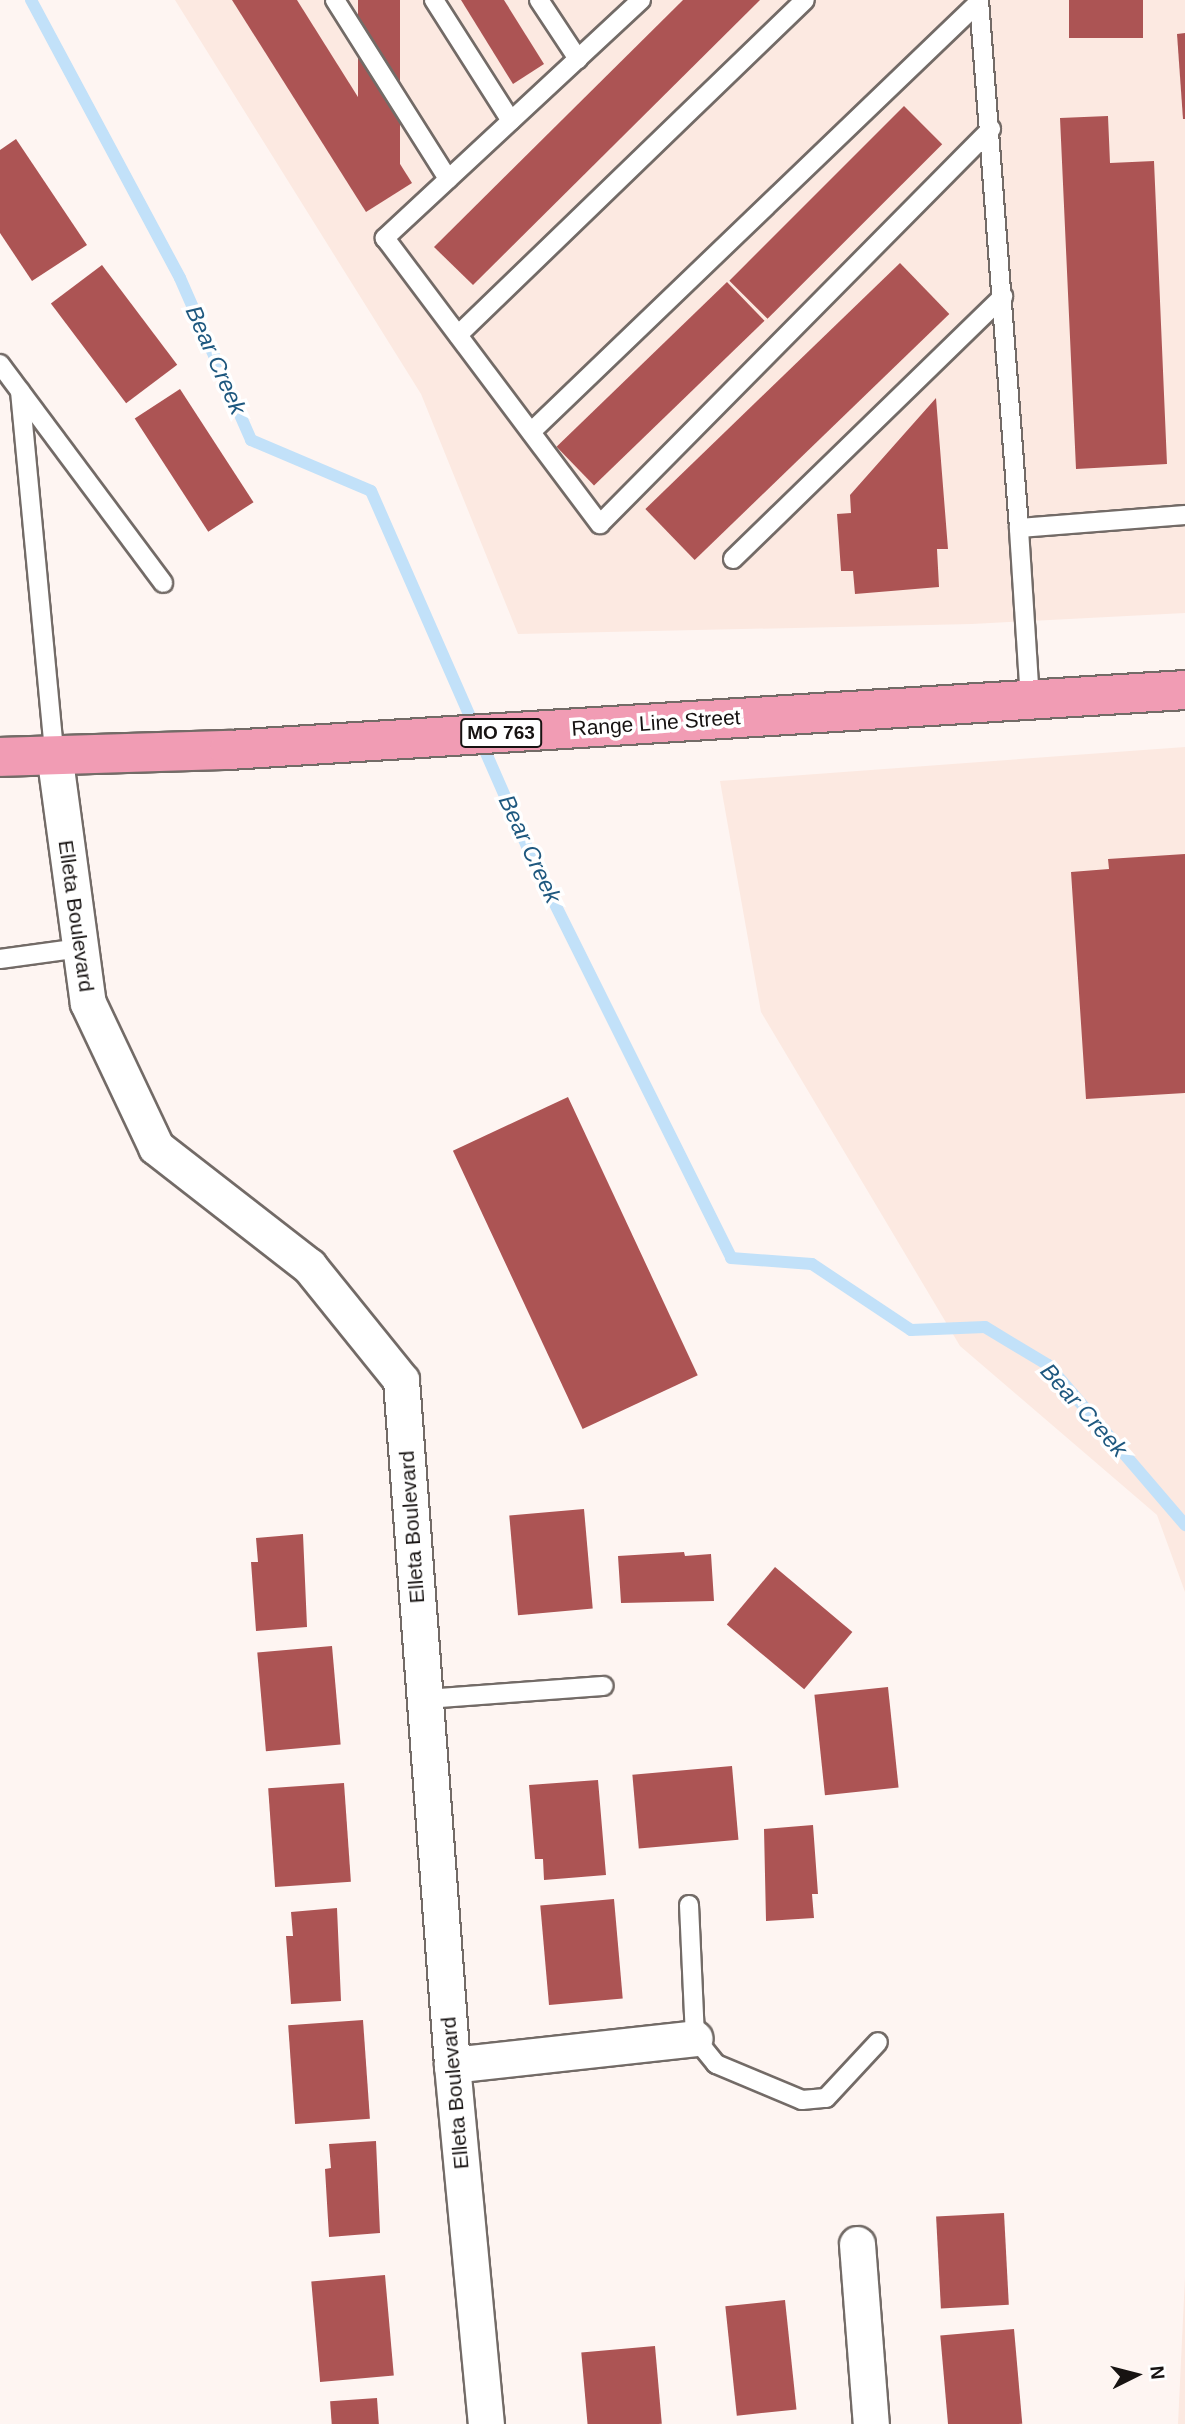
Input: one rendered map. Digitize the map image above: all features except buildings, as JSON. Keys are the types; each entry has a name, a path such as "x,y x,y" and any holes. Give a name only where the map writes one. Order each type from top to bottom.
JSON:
{"main road":[{"name":"Range Line Street","path":"0,757 54,753 229,750 1185,690"}],"street":[{"name":"Elleta Boulevard","path":"54,753 88,1003 156,1147 309,1266 401,1380 452,2065 486,2424"},
{"path":"452,2065 695,2038"},
{"path":"857,2244 871,2424"}],"lane":[{"path":"335,0 448,179"},
{"path":"434,0 511,121"},
{"path":"539,0 578,59"},
{"path":"641,0 385,238 600,524 991,130"},
{"path":"458,335 805,0"},
{"path":"531,432 979,1"},
{"path":"979,1 991,130 1030,700"},
{"path":"733,559 1003,296"},
{"path":"0,364 163,583"},
{"path":"20,391 54,753"},
{"path":"1019,528 1185,515"},
{"path":"0,960 80,948"},
{"path":"425,1699 604,1686"},
{"path":"689,1905 695,2038 716,2064 802,2101 826,2098 878,2042"}],"shaded area":[{"path":"175,0 1185,0 1185,613 972,624 518,634 421,394"},
{"path":"1185,747 1185,1592 1157,1515 960,1346 761,1012 720,781"},
{"path":"1185,2277 1185,2424 1178,2424"}],"waterway":[{"name":"Bear Creek","path":"31,0 180,278 251,440 371,491 530,854 731,1258 812,1264 911,1330 985,1327 1048,1365 1185,1525"}]}
